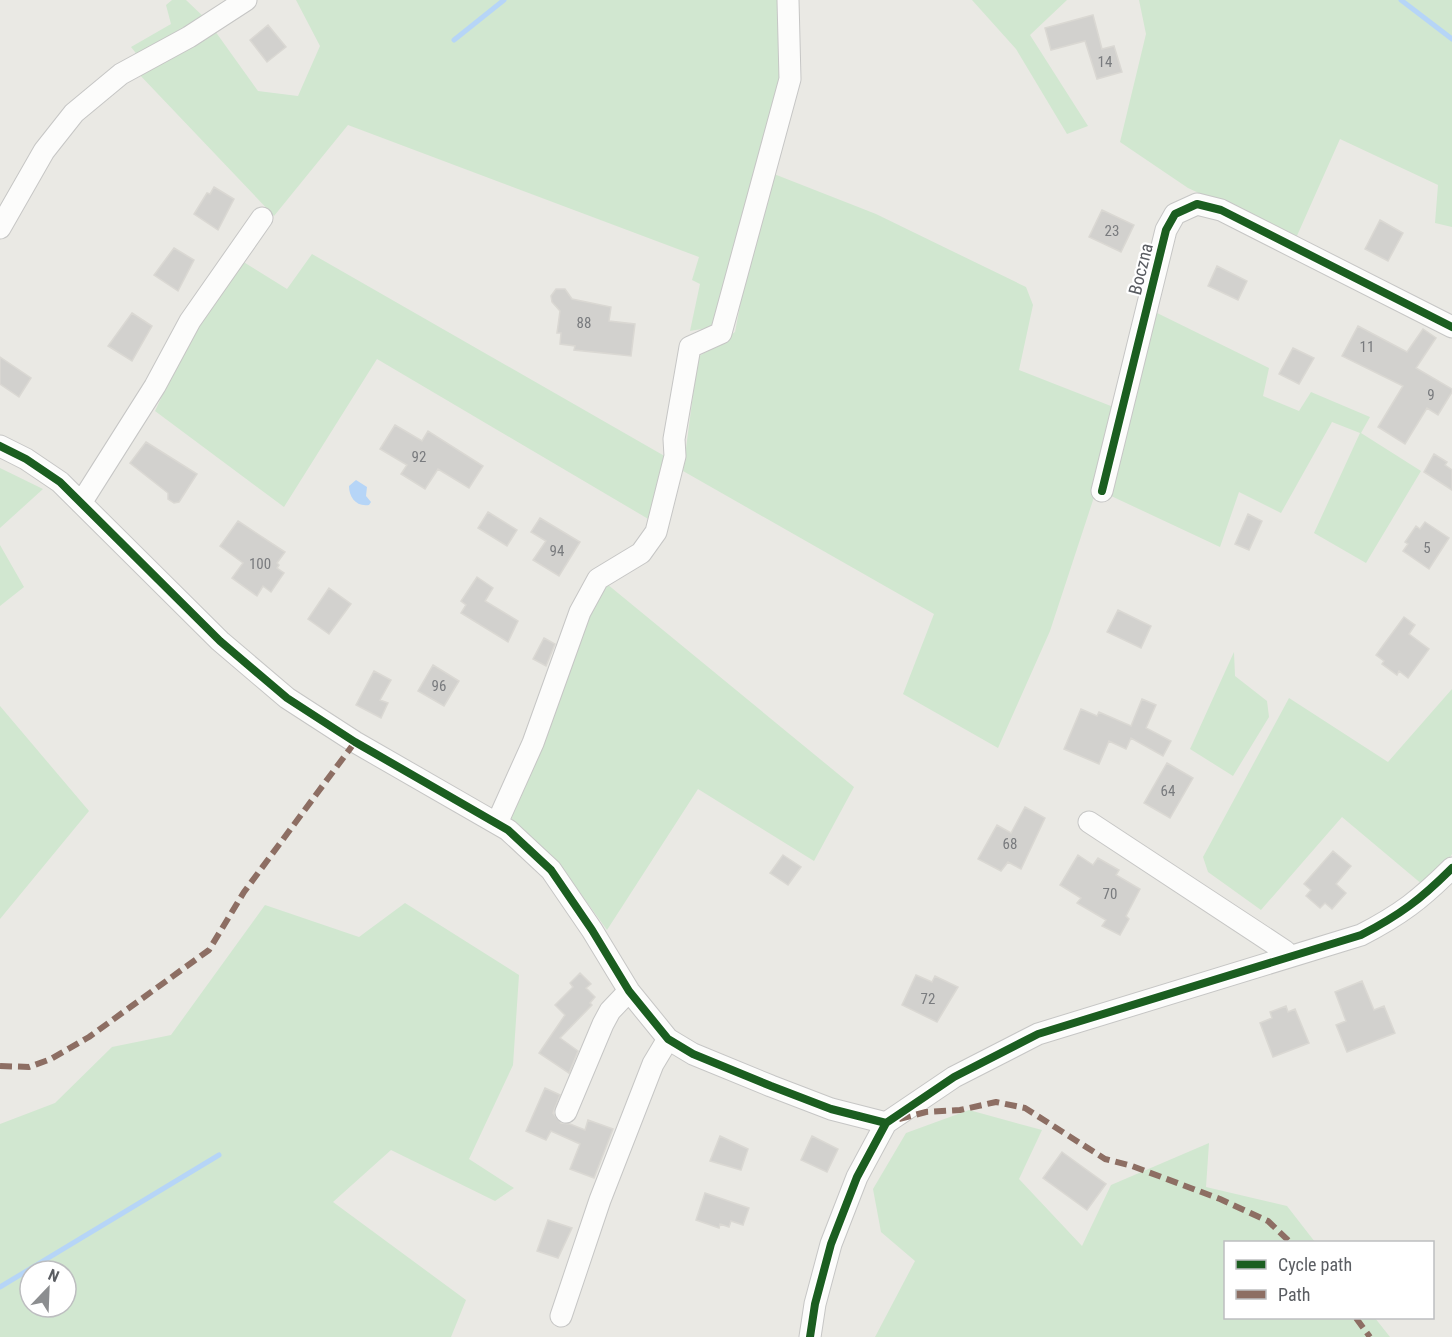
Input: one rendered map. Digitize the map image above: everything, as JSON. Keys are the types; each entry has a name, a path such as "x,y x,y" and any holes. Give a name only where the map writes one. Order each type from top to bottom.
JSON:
{"street":[{"path":"0,228 44,151 74,113 121,74 189,37 246,0"},
{"path":"497,823 533,742 580,612 598,579 641,553 656,532 675,456 674,439 690,347 721,333 790,80 788,0"},
{"name":"Boczna","path":"1102,491 1166,230 1176,214 1197,204 1221,210 1452,327"},
{"path":"81,503 155,386 190,321 262,218"},
{"path":"0,446 60,482 220,641 287,698 355,742 497,823 550,870 592,930 629,991 668,1039 693,1054 821,1106 885,1123"},
{"path":"1089,822 1285,951 1288,957"},
{"path":"810,1337 815,1304 831,1244 857,1177 885,1123 954,1077 1038,1034 1361,935 1422,899 1452,868"},
{"path":"566,1112 610,1011 629,991"},
{"path":"561,1316 600,1200 653,1064 668,1039"}],"green space":[{"path":"172,0 186,0 207,20 139,57 131,47 171,24 166,5"},
{"path":"296,0 778,0 781,75 713,327 690,331 700,284 692,280 699,257 348,125 274,216 137,72 215,31 258,91 298,96 320,46"},
{"path":"972,0 1067,0 1030,35 1088,126 1067,134 1016,49"},
{"path":"1139,0 1452,0 1452,227 1435,223 1438,185 1340,139 1296,238 1188,188 1120,142 1146,34"},
{"path":"774,174 876,214 1026,287 1033,305 1019,370 1116,408 1096,491 1050,631 998,748 903,694 934,614 683,471 698,357 735,332 744,285"},
{"path":"312,254 668,458 650,520 377,359 284,507 155,411 195,326 242,261 287,289"},
{"path":"1153,311 1269,368 1263,396 1299,411 1311,392 1370,417 1361,433 1421,471 1366,563 1314,533 1360,433 1332,422 1281,513 1239,492 1220,547 1109,495"},
{"path":"0,468 43,489 0,528"},
{"path":"0,545 24,587 0,606"},
{"path":"607,584 854,787 814,861 698,789 607,930 562,868 509,818 574,645"},
{"path":"1234,652 1235,676 1267,701 1269,717 1233,776 1190,749"},
{"path":"1452,689 1452,854 1443,868 1423,885 1342,817 1261,910 1208,872 1203,857 1289,698 1388,762"},
{"path":"0,706 89,811 0,919"},
{"path":"405,903 519,975 513,1065 469,1159 514,1188 495,1201 391,1150 333,1202 466,1300 451,1337 0,1337 0,1124 55,1103 112,1047 171,1035 265,905 359,937"},
{"path":"969,1110 1042,1130 1019,1179 1082,1246 1111,1185 1209,1143 1206,1187 1287,1206 1314,1241 1224,1241 1224,1319 1376,1319 1390,1337 875,1337 915,1261 881,1232 873,1189 906,1133"}],"water":[{"path":"356,480 367,487 366,496 371,502 369,505 357,503 350,494 349,486"}],"building":[{"path":"1093,15 1102,49 1114,46 1122,72 1097,79 1085,41 1051,50 1045,28"},
{"path":"268,25 286,47 267,62 250,40"},
{"path":"214,187 234,199 218,230 194,214 207,193 210,194"},
{"path":"1102,210 1134,225 1121,252 1089,237"},
{"path":"1380,220 1403,233 1388,261 1365,249"},
{"path":"174,248 194,260 178,291 154,275"},
{"path":"1217,266 1247,281 1238,300 1208,286"},
{"path":"556,289 565,289 572,299 611,307 609,321 635,324 631,356 574,350 575,346 560,344 561,333 557,333 560,311 552,302 551,296"},
{"path":"132,313 152,326 132,361 108,346"},
{"path":"1358,326 1407,352 1423,329 1436,338 1416,368 1452,389 1452,392 1438,415 1427,408 1405,444 1378,427 1403,386 1342,356"},
{"path":"1293,348 1314,358 1299,384 1279,374"},
{"path":"0,357 31,378 19,397 0,384"},
{"path":"395,425 422,441 428,431 483,466 469,488 438,469 425,489 401,474 407,465 380,449"},
{"path":"146,442 197,474 179,502 174,503 168,499 168,493 130,463"},
{"path":"1434,454 1447,462 1445,465 1452,470 1452,490 1424,472"},
{"path":"488,512 517,530 507,546 478,528"},
{"path":"1248,514 1262,521 1249,550 1235,544"},
{"path":"540,518 580,542 559,576 533,560 546,541 531,532"},
{"path":"238,521 285,552 277,563 279,565 277,568 284,573 271,592 263,586 257,596 232,578 243,563 220,546"},
{"path":"1425,522 1449,538 1429,569 1403,551 1408,544 1405,542 1416,526 1420,529"},
{"path":"477,577 493,588 485,601 518,621 508,642 461,613 466,605 461,601"},
{"path":"329,588 351,604 329,634 308,619"},
{"path":"1118,610 1151,626 1141,648 1107,632"},
{"path":"1404,617 1415,625 1409,634 1429,649 1408,678 1399,671 1397,675 1382,664 1384,661 1376,655"},
{"path":"544,638 555,644 546,666 533,659"},
{"path":"433,665 459,681 444,706 418,691"},
{"path":"374,671 391,680 380,700 388,703 381,718 356,705"},
{"path":"1142,699 1156,705 1146,728 1171,741 1163,756 1131,738 1126,749 1109,741 1099,764 1064,749 1081,709 1097,716 1099,712 1131,726"},
{"path":"1167,763 1193,778 1170,818 1144,803"},
{"path":"1025,807 1045,818 1021,869 1008,862 1001,871 978,859 997,825 1011,833"},
{"path":"1333,851 1351,866 1336,884 1346,893 1332,909 1325,903 1320,908 1306,896 1311,890 1304,884"},
{"path":"783,855 801,867 788,885 770,873"},
{"path":"1078,855 1093,865 1098,858 1119,870 1116,875 1140,889 1126,916 1129,919 1120,935 1102,926 1106,920 1077,903 1081,898 1060,885"},
{"path":"580,973 591,984 586,988 595,997 590,1003 592,1005 560,1038 578,1051 569,1073 539,1053 565,1015 555,1005 573,987 570,983"},
{"path":"916,975 932,982 935,976 958,987 937,1022 902,1005"},
{"path":"1362,981 1374,1010 1384,1006 1395,1033 1347,1052 1336,1025 1346,1021 1335,992"},
{"path":"1286,1006 1288,1012 1295,1009 1309,1043 1273,1057 1260,1023 1272,1018 1270,1012"},
{"path":"545,1088 560,1095 553,1113 561,1123 585,1130 588,1120 613,1129 594,1178 570,1169 580,1144 551,1131 546,1140 526,1131"},
{"path":"720,1136 748,1149 741,1170 710,1161"},
{"path":"812,1136 838,1149 827,1172 801,1160"},
{"path":"1062,1152 1106,1184 1087,1210 1043,1178"},
{"path":"705,1193 749,1208 743,1225 731,1221 729,1227 720,1224 719,1228 696,1220"},
{"path":"548,1220 572,1228 558,1258 537,1251"}],"waterway":[{"path":"454,40 504,0"},
{"path":"1401,0 1452,39"},
{"path":"0,1287 219,1155"}],"marked path":[{"path":"0,1066 29,1067 51,1059 89,1037 209,950 244,892 355,742"},
{"path":"899,1119 926,1112 960,1110 996,1102 1025,1108 1105,1159 1132,1166 1220,1199 1268,1221 1289,1241"},
{"path":"1357,1319 1370,1337"}],"cycle path":[{"path":"1102,491 1166,230 1175,214 1197,204 1221,210 1452,327"},
{"path":"0,446 26,459 60,482 220,641 287,698 355,742 508,830 551,870 592,930 629,991 668,1039 693,1054 771,1086 831,1109 886,1123"},
{"path":"810,1337 815,1304 831,1244 857,1177 886,1123 954,1077 1038,1034 1361,935 1410,906 1452,868"}]}
